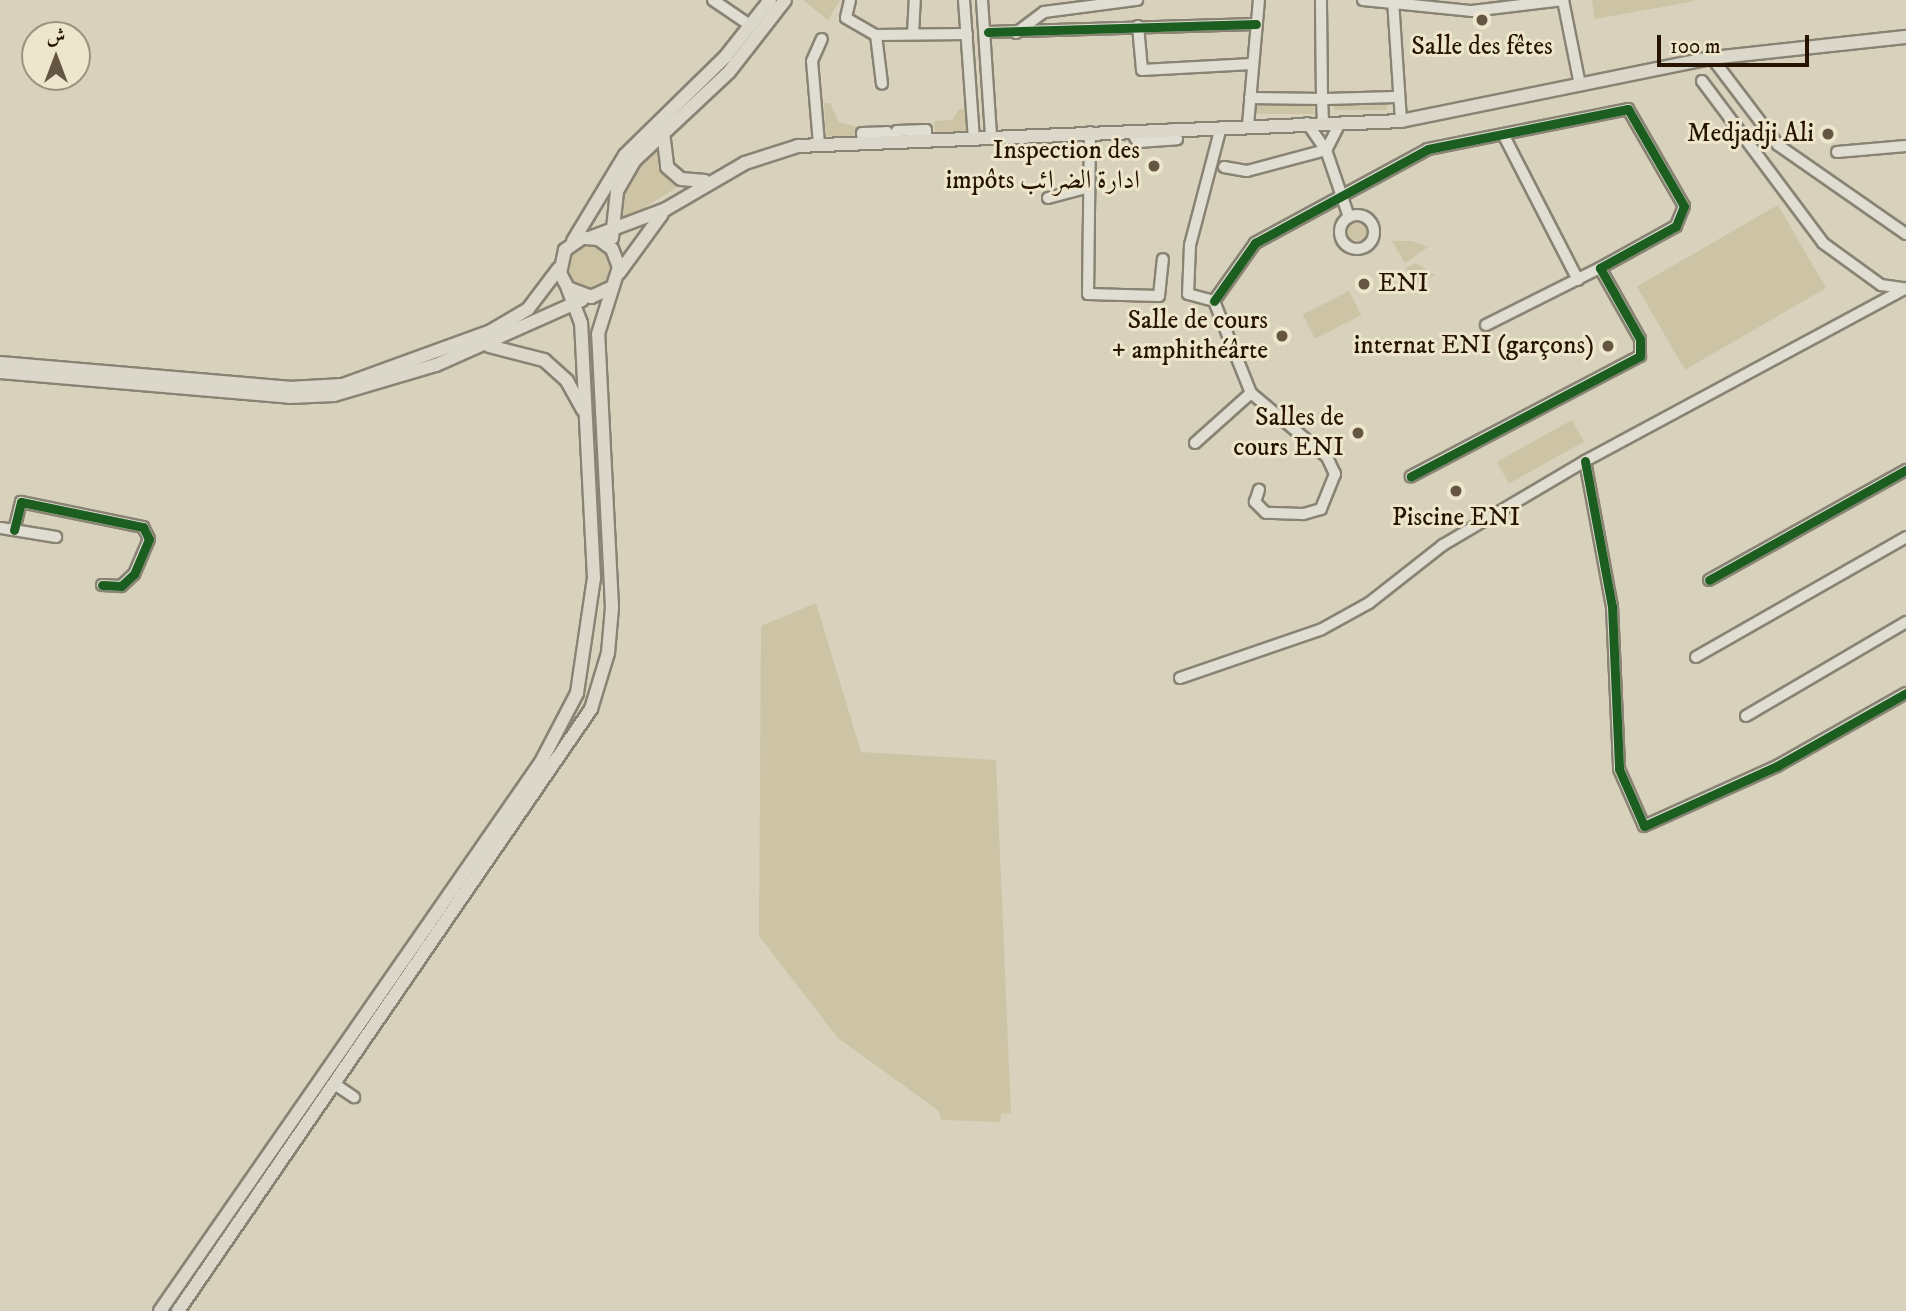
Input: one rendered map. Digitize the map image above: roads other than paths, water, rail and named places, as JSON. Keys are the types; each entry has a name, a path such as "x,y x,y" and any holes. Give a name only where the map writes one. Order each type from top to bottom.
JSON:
{"main road":[{"path":"0,363 289,388 343,385 491,331 528,309 559,268 570,245 625,155 751,26 770,0"},
{"path":"619,273 612,249 611,233 623,177 663,131 729,72 785,0"},
{"path":"570,245 611,233 666,209 708,180 766,155 819,144 1401,121 1712,58 1906,37"},
{"path":"663,131 662,159 673,174 708,180"},
{"path":"178,1311 556,767 598,693 612,607 598,334 619,273 666,209"},
{"path":"589,238 612,249"},
{"path":"160,1311 567,716 584,667 594,601 585,413 575,301 559,268"},
{"path":"0,372 308,398 398,379 481,346 575,301 592,297 612,287"},
{"path":"568,288 592,297"},
{"path":"481,346 515,348 544,360 567,381 585,413"}],"street":[{"path":"713,0 751,26"},
{"path":"850,0 846,18 876,35 967,34"},
{"path":"914,34 915,0"},
{"path":"964,0 974,138"},
{"path":"982,0 988,32 991,137"},
{"path":"1016,33 1044,12 1137,0"},
{"path":"1248,125 1259,0"},
{"path":"1321,0 1323,124"},
{"path":"1363,0 1471,5 1563,0 1580,85"},
{"path":"1394,3 1401,121"},
{"path":"988,32 1256,24"},
{"path":"1138,26 1142,70 1252,64"},
{"path":"876,35 882,84"},
{"path":"819,144 812,61 822,39"},
{"path":"1712,58 1778,145 1906,234"},
{"path":"1702,81 1823,243 1881,285 1904,288"},
{"path":"1250,98 1399,97"},
{"path":"1214,301 1255,243 1337,195 1427,149 1628,109 1684,215 1600,268 1486,325"},
{"path":"1307,123 1326,150 1337,195 1349,217"},
{"path":"1224,167 1247,171 1326,150 1340,123"},
{"path":"1214,301 1188,294 1190,245 1221,127"},
{"path":"1090,132 1088,294 1159,296 1163,259"},
{"path":"1503,134 1578,279"},
{"path":"1837,152 1906,146"},
{"path":"1048,198 1089,187"},
{"path":"1411,476 1633,363 1640,339 1600,268"},
{"path":"1180,677 1321,629 1585,461 1904,288"},
{"path":"1214,301 1251,393 1327,457 1335,474 1321,509 1303,514 1266,513 1255,502 1259,490"},
{"path":"1195,443 1251,393"},
{"path":"1585,461 1612,606 1619,769 1644,826 1810,749 1906,693"},
{"path":"1709,580 1906,470"},
{"path":"14,530 21,502 143,527 149,539 134,574 121,586 102,585"},
{"path":"0,528 57,537"},
{"path":"1696,657 1906,537"},
{"path":"1746,716 1906,622"},
{"path":"335,1085 354,1097"}],"place":[{"name":"Salle des fêtes","path":"1482,20"},
{"name":"Medjadji Ali","path":"1828,134"},
{"name":"Inspection des impôts ادارة الضرائب","path":"1154,166"},
{"name":"ENI","path":"1364,284"},
{"name":"Salle de cours + amphithéârte","path":"1282,336"},
{"name":"internat ENI (garçons)","path":"1608,346"},
{"name":"Salles de cours ENI","path":"1358,433"},
{"name":"Piscine ENI","path":"1456,491"}]}
